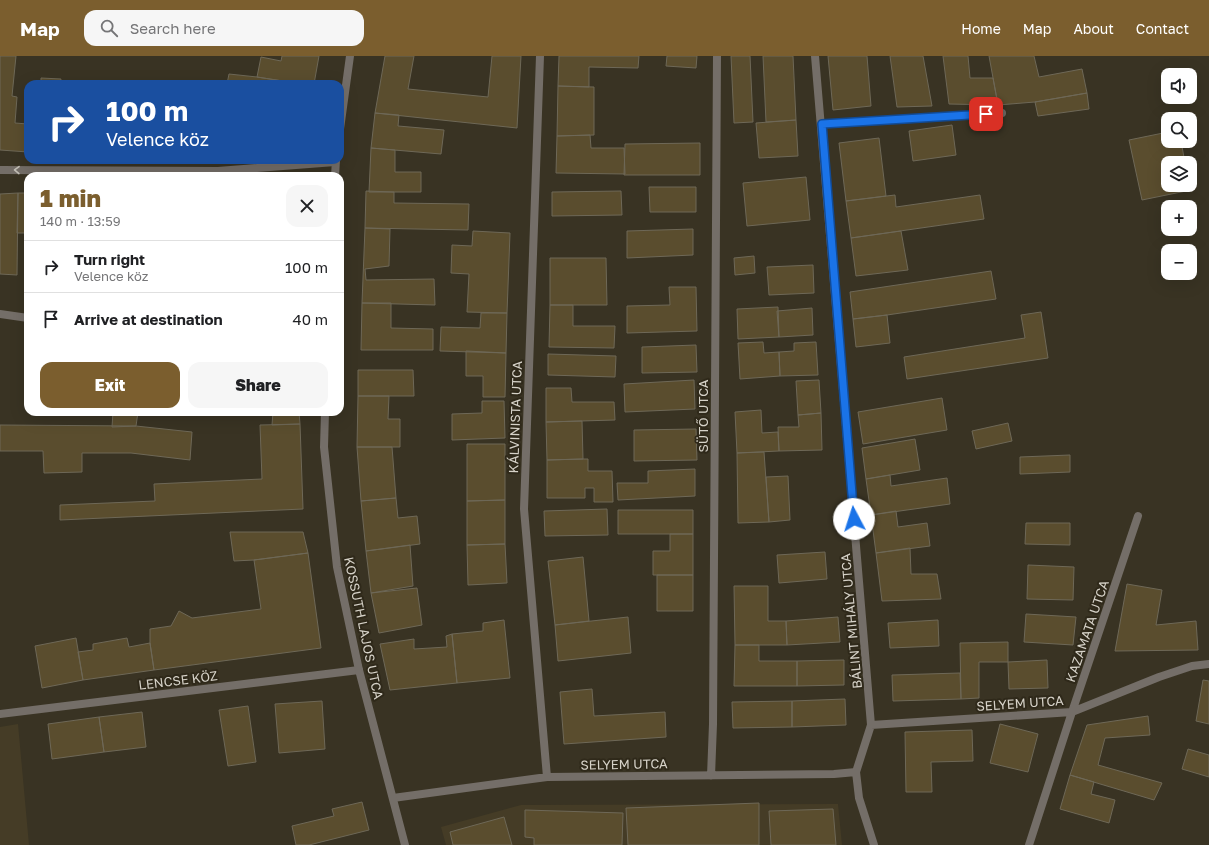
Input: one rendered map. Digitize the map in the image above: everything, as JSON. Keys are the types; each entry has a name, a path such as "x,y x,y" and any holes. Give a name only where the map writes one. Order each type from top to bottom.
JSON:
{"street":[{"path":"344,100 350,56"},
{"name":"KÁLVINISTA UTCA","path":"540,56 524,509 548,777"},
{"name":"SÜTŐ UTCA","path":"711,776 713,724 717,56"},
{"name":"BÁLINT MIHÁLY UTCA","path":"815,56 822,124 871,725 856,772 859,798 874,845"},
{"path":"822,124 1002,113"},
{"path":"0,170 218,171 301,164"},
{"path":"0,314 24,317"},
{"name":"KOSSUTH LAJOS UTCA","path":"325,416 324,447 337,567 360,670 405,845"},
{"name":"KAZAMATA UTCA","path":"1029,845 1138,516"},
{"name":"SELYEM UTCA","path":"871,725 1072,712 1159,677 1192,666 1209,664"},
{"name":"LENCSE KÖZ","path":"0,714 360,670"},
{"name":"SELYEM UTCA","path":"393,798 548,777 711,776 834,774 856,772"}],"shaded area":[{"path":"18,724 29,845 0,845 0,727"},
{"path":"838,804 842,845 446,845 441,827 521,805"}],"building":[{"path":"0,56 16,56 12,96 17,97 15,123 24,124 24,152 0,150"},
{"path":"282,56 319,56 315,80 276,80 257,77 261,57 281,61"},
{"path":"385,56 414,56 408,89 488,97 492,56 521,56 517,128 375,113"},
{"path":"559,56 639,56 638,68 589,67 589,87 558,86"},
{"path":"667,56 697,56 696,68 666,66"},
{"path":"731,56 750,56 753,122 734,123"},
{"path":"763,56 793,56 796,120 766,122"},
{"path":"828,56 867,56 871,106 833,110"},
{"path":"890,56 923,56 932,106 897,107"},
{"path":"943,56 968,56 970,78 993,78 998,105 949,104"},
{"path":"989,56 1034,56 1039,77 1082,69 1087,93 1035,102 998,105"},
{"path":"229,74 276,80 228,80"},
{"path":"41,78 61,79 61,80 41,80"},
{"path":"558,86 594,87 594,135 557,136"},
{"path":"1087,93 1089,109 1038,116 1035,102"},
{"path":"375,113 399,115 398,126 444,130 441,154 371,148"},
{"path":"796,120 798,156 759,158 756,123"},
{"path":"952,125 956,155 913,161 909,131"},
{"path":"1161,133 1161,148 1182,148 1184,156 1161,156 1161,192 1181,192 1142,200 1129,140"},
{"path":"590,135 591,148 624,148 625,174 556,173 557,136"},
{"path":"879,138 886,196 846,201 839,143"},
{"path":"700,143 700,175 624,175 625,144"},
{"path":"371,148 395,150 395,172 421,172 421,192 369,192"},
{"path":"806,177 810,220 747,226 743,183"},
{"path":"649,187 696,187 696,212 650,212"},
{"path":"366,191 394,192 394,203 469,204 468,230 365,228"},
{"path":"621,191 622,215 552,216 552,192"},
{"path":"18,193 17,275 0,274 0,194"},
{"path":"18,193 24,193 24,233 17,233"},
{"path":"895,195 896,207 980,195 984,219 851,238 846,201"},
{"path":"365,228 390,229 389,266 365,269 366,280 434,279 435,305 362,303"},
{"path":"693,229 693,255 627,258 627,231"},
{"path":"473,231 510,233 507,313 467,312 469,274 451,273 452,245 472,246"},
{"path":"901,231 908,270 856,276 851,238"},
{"path":"754,256 755,273 735,275 734,258"},
{"path":"550,258 606,258 607,305 550,305"},
{"path":"813,265 814,293 769,295 767,267"},
{"path":"991,271 996,299 853,319 850,292"},
{"path":"669,287 696,287 697,331 627,333 627,306 670,305"},
{"path":"362,303 391,303 391,328 433,329 433,350 361,350"},
{"path":"550,305 573,305 573,326 615,326 614,348 549,347"},
{"path":"778,307 779,337 738,339 737,309"},
{"path":"812,308 813,335 779,337 777,311"},
{"path":"1041,312 1048,358 907,379 904,357 1025,338 1021,315"},
{"path":"481,313 507,313 506,353 440,351 441,327 480,328"},
{"path":"887,315 890,343 856,347 853,319"},
{"path":"763,342 764,353 779,352 780,376 740,379 738,343"},
{"path":"816,342 818,375 780,376 779,352 794,351 794,343"},
{"path":"696,345 697,372 642,373 642,347"},
{"path":"466,351 506,353 505,397 483,397 483,376 466,376"},
{"path":"548,354 616,356 615,377 548,375"},
{"path":"358,370 413,370 414,396 358,396"},
{"path":"694,380 695,409 625,412 624,384"},
{"path":"819,380 821,413 798,415 796,381"},
{"path":"546,388 571,388 572,402 614,402 615,420 546,422"},
{"path":"358,396 389,396 388,419 400,419 400,447 357,447"},
{"path":"942,398 947,430 863,444 858,412"},
{"path":"482,401 504,401 505,438 452,440 452,414 482,413"},
{"path":"761,410 762,433 778,432 779,451 737,453 735,412"},
{"path":"821,413 822,450 779,451 778,427 799,427 798,415"},
{"path":"113,416 137,416 136,426 112,427"},
{"path":"273,416 299,416 300,424 272,425"},
{"path":"582,421 583,459 547,460 546,422"},
{"path":"1008,423 1012,441 976,449 972,431"},
{"path":"300,424 303,509 60,520 60,505 155,501 154,484 262,479 260,425"},
{"path":"0,425 136,426 192,432 190,460 131,453 82,453 82,472 44,473 43,451 0,451"},
{"path":"696,429 697,460 634,461 634,430"},
{"path":"915,439 920,470 866,479 862,448"},
{"path":"467,444 505,444 505,500 467,501"},
{"path":"357,447 392,447 396,498 361,501"},
{"path":"764,452 769,522 738,523 737,453"},
{"path":"1070,455 1070,472 1020,474 1020,457"},
{"path":"588,459 588,471 612,471 613,502 594,502 594,488 585,488 585,498 547,498 547,460"},
{"path":"695,469 695,496 618,500 617,483 648,483 648,471"},
{"path":"890,475 891,486 947,478 950,504 871,515 866,479"},
{"path":"788,476 790,520 769,522 766,477"},
{"path":"396,498 398,518 417,516 420,544 366,551 361,501"},
{"path":"505,500 505,544 467,545 467,501"},
{"path":"607,509 608,535 545,536 544,511"},
{"path":"618,510 693,510 693,534 618,534"},
{"path":"896,511 898,527 927,523 930,546 876,553 871,515"},
{"path":"1026,523 1070,523 1070,545 1025,544"},
{"path":"230,532 303,532 308,553 234,561"},
{"path":"670,534 693,534 693,575 653,575 653,551 670,551"},
{"path":"505,544 507,583 468,585 467,545"},
{"path":"410,545 413,586 371,593 366,551"},
{"path":"910,548 911,574 937,574 941,599 882,601 876,553"},
{"path":"825,552 827,579 779,583 777,555"},
{"path":"308,553 321,648 154,670 150,643 150,629 171,626 179,611 192,618 261,609 254,560"},
{"path":"583,557 589,621 555,625 548,561"},
{"path":"1028,565 1074,567 1073,600 1027,599"},
{"path":"657,575 693,575 693,611 657,611"},
{"path":"1127,584 1162,590 1156,625 1196,621 1198,650 1115,651"},
{"path":"734,586 768,586 768,621 786,621 787,645 735,645"},
{"path":"417,588 422,625 379,633 371,593"},
{"path":"1026,614 1076,617 1073,645 1024,642"},
{"path":"628,617 631,653 558,661 555,625"},
{"path":"838,617 840,642 787,645 786,621"},
{"path":"504,620 510,678 457,683 452,634 483,631 483,623"},
{"path":"938,620 939,646 890,648 888,623"},
{"path":"452,634 457,683 390,690 380,644 414,639 414,649 447,647 446,636"},
{"path":"76,638 83,680 42,688 35,646"},
{"path":"127,638 129,647 150,643 154,670 83,680 78,652 93,650 93,644"},
{"path":"1008,642 1008,662 979,662 979,698 961,699 960,643"},
{"path":"735,645 759,645 759,661 797,661 797,686 734,686"},
{"path":"844,660 844,685 797,686 797,661"},
{"path":"1047,660 1048,688 1009,689 1008,662"},
{"path":"960,673 961,699 893,701 892,675"},
{"path":"1203,680 1209,681 1209,724 1196,721"},
{"path":"592,689 594,716 665,712 666,737 564,744 560,692"},
{"path":"845,699 846,725 792,727 792,701"},
{"path":"322,701 325,749 279,753 275,704"},
{"path":"792,701 792,727 733,728 732,702"},
{"path":"248,706 256,762 228,766 219,710"},
{"path":"142,712 146,747 104,752 99,717"},
{"path":"1148,716 1150,735 1105,738 1098,765 1162,783 1154,800 1070,775 1087,725"},
{"path":"99,717 104,752 52,759 48,724"},
{"path":"1000,724 1038,734 1028,772 990,763"},
{"path":"972,730 973,761 931,762 932,792 906,792 905,732"},
{"path":"1188,749 1209,755 1209,777 1182,769"},
{"path":"1070,775 1094,782 1091,794 1115,800 1109,823 1060,809"},
{"path":"362,802 369,830 309,845 296,845 292,826 334,816 332,809"},
{"path":"759,803 759,845 628,845 626,808"},
{"path":"833,809 836,845 771,845 769,811"},
{"path":"525,810 623,813 622,845 534,845 534,838 525,837"},
{"path":"504,817 512,845 453,845 450,832"}],"route":[{"path":"854,519 822,124 986,114"}]}
